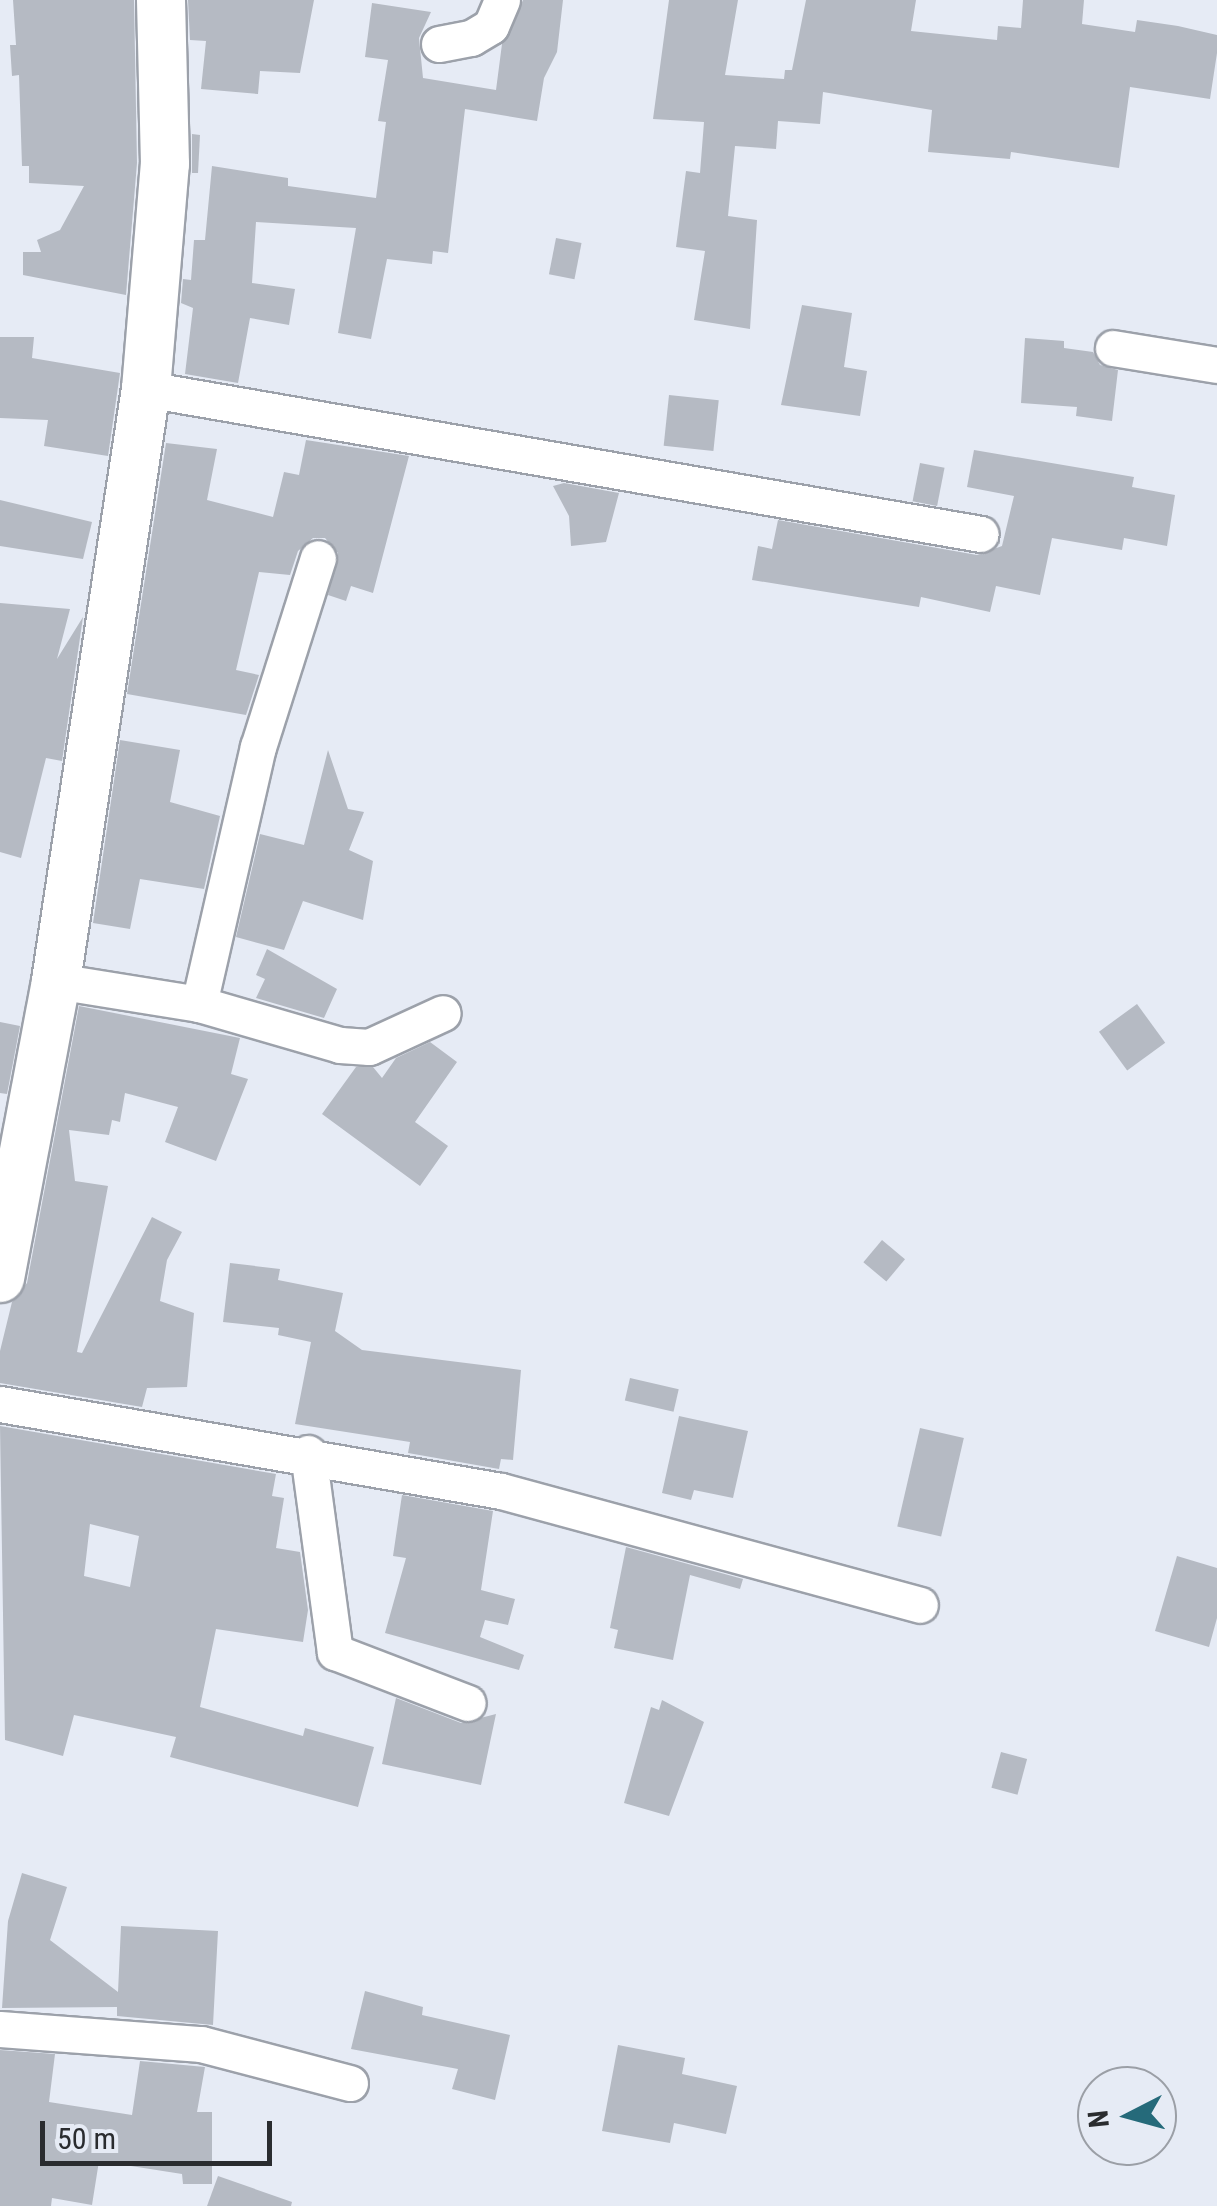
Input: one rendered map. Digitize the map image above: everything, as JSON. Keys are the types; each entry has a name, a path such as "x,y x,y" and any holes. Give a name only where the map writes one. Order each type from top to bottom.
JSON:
{"street":[{"path":"0,1278 56,981 146,388 164,164 160,0"},
{"path":"439,44 472,38 491,26 502,0"},
{"path":"1113,348 1217,366"},
{"path":"146,388 982,534"},
{"path":"200,1004 258,747 318,558"},
{"path":"56,981 200,1004 340,1045 369,1047 443,1013"},
{"path":"0,1404 308,1453 501,1491 920,1605"},
{"path":"308,1453 335,1652 468,1703"},
{"path":"0,2029 202,2044 350,2084"}],"building":[{"path":"13,0 134,0 137,163 126,295 23,275 23,252 41,252 37,240 60,230 84,186 29,183 29,166 22,166 19,75 12,76 10,45 16,45"},
{"path":"188,0 314,0 300,73 260,71 258,94 201,89 206,41 190,40"},
{"path":"523,0 563,0 557,52 544,78 537,121 465,109 448,253 433,251 432,264 387,259 371,339 338,333 356,228 256,222 252,283 295,289 289,325 250,318 238,383 185,374 193,308 181,303 183,279 191,280 194,240 205,240 212,166 288,178 288,186 376,198 386,122 378,121 388,60 365,57 372,3 431,12 419,38 423,78 496,90 502,44"},
{"path":"669,0 738,0 725,75 784,79 785,70 792,70 806,0 916,0 911,31 997,40 998,26 1021,28 1023,0 1084,0 1082,24 1135,32 1137,20 1178,26 1217,35 1217,53 1210,99 1130,87 1119,168 1011,152 1010,159 928,152 932,110 823,92 820,124 778,121 776,149 735,146 728,216 757,220 750,329 694,320 705,251 676,247 686,171 700,173 704,122 653,119"},
{"path":"192,134 200,135 198,173 192,173"},
{"path":"556,238 582,243 574,279 549,274"},
{"path":"802,305 852,313 844,367 867,371 860,416 781,405"},
{"path":"0,337 34,337 32,358 120,373 108,456 44,446 48,420 0,418"},
{"path":"1025,338 1064,341 1064,348 1093,352 1100,365 1118,370 1112,421 1076,416 1077,407 1021,403"},
{"path":"669,395 719,400 713,451 664,446"},
{"path":"306,440 409,456 373,593 351,586 346,601 328,595 338,553 325,538 313,538 298,551 290,575 259,572 236,670 259,675 246,715 127,694 166,443 217,449 207,500 273,517 284,472 299,475"},
{"path":"974,450 1134,477 1132,487 1175,495 1167,546 1124,538 1122,550 1052,538 1040,595 996,586 990,612 921,597 919,607 752,580 758,546 772,549 778,520 977,555 1002,546 1014,496 967,487"},
{"path":"920,463 945,468 937,506 913,501"},
{"path":"564,483 619,493 606,542 571,546 569,516 553,486"},
{"path":"0,500 92,522 83,559 0,546"},
{"path":"0,603 70,609 57,659 83,617 62,761 46,758 21,858 0,852"},
{"path":"120,740 180,750 170,802 220,816 204,889 140,879 130,929 93,923"},
{"path":"328,750 348,809 364,812 349,850 373,861 363,920 303,901 284,950 236,937 260,834 304,845"},
{"path":"267,949 337,989 324,1018 256,998 265,979 256,975"},
{"path":"1137,1004 1165,1043 1127,1070 1099,1032"},
{"path":"79,1006 240,1038 231,1074 248,1079 216,1161 165,1142 178,1107 125,1093 120,1122 112,1120 109,1135 69,1130 75,1181 108,1186 77,1352 82,1353 152,1217 182,1232 167,1260 160,1301 194,1313 187,1387 147,1388 142,1407 0,1383 0,1351 12,1302 27,1283"},
{"path":"0,1022 20,1026 7,1094 0,1093"},
{"path":"430,1042 457,1062 415,1122 448,1146 420,1186 322,1114 356,1067 373,1067 382,1078 396,1058"},
{"path":"882,1240 905,1259 886,1281 863,1262"},
{"path":"230,1263 280,1269 278,1280 343,1293 335,1331 362,1350 521,1370 513,1460 501,1459 499,1469 408,1453 410,1442 295,1424 311,1342 278,1335 279,1328 223,1322"},
{"path":"630,1378 679,1389 674,1412 625,1400"},
{"path":"679,1416 748,1431 733,1498 694,1490 691,1500 662,1493"},
{"path":"0,1426 276,1474 272,1496 284,1498 276,1548 300,1552 308,1610 303,1642 216,1629 200,1707 303,1736 305,1728 374,1747 358,1807 170,1757 176,1737 74,1715 63,1756 5,1740","holes":["90,1524 139,1536 130,1587 84,1576"]},
{"path":"920,1428 964,1438 941,1537 897,1526"},
{"path":"402,1495 493,1511 481,1590 515,1599 508,1625 485,1620 480,1637 524,1655 519,1670 385,1633 406,1558 393,1556"},
{"path":"626,1547 743,1579 740,1589 690,1575 673,1660 614,1648 618,1630 610,1628"},
{"path":"1177,1556 1217,1568 1217,1618 1209,1647 1155,1631"},
{"path":"396,1698 461,1723 496,1714 481,1785 382,1764"},
{"path":"662,1700 704,1722 669,1816 624,1803 651,1707 659,1710"},
{"path":"1001,1752 1027,1759 1018,1795 991,1788"},
{"path":"22,1873 67,1887 50,1940 118,1992 121,1926 218,1931 213,2025 117,2016 117,2007 2,2008 8,1921"},
{"path":"365,1991 423,2007 422,2015 510,2035 495,2100 452,2089 458,2069 351,2049"},
{"path":"618,2045 685,2058 682,2074 737,2086 726,2134 674,2123 670,2143 602,2131"},
{"path":"0,2050 55,2054 49,2102 132,2115 140,2061 205,2067 197,2112 212,2112 212,2184 183,2184 182,2174 99,2161 92,2205 52,2198 51,2206 0,2206"},
{"path":"218,2176 292,2202 291,2206 207,2206"}]}
